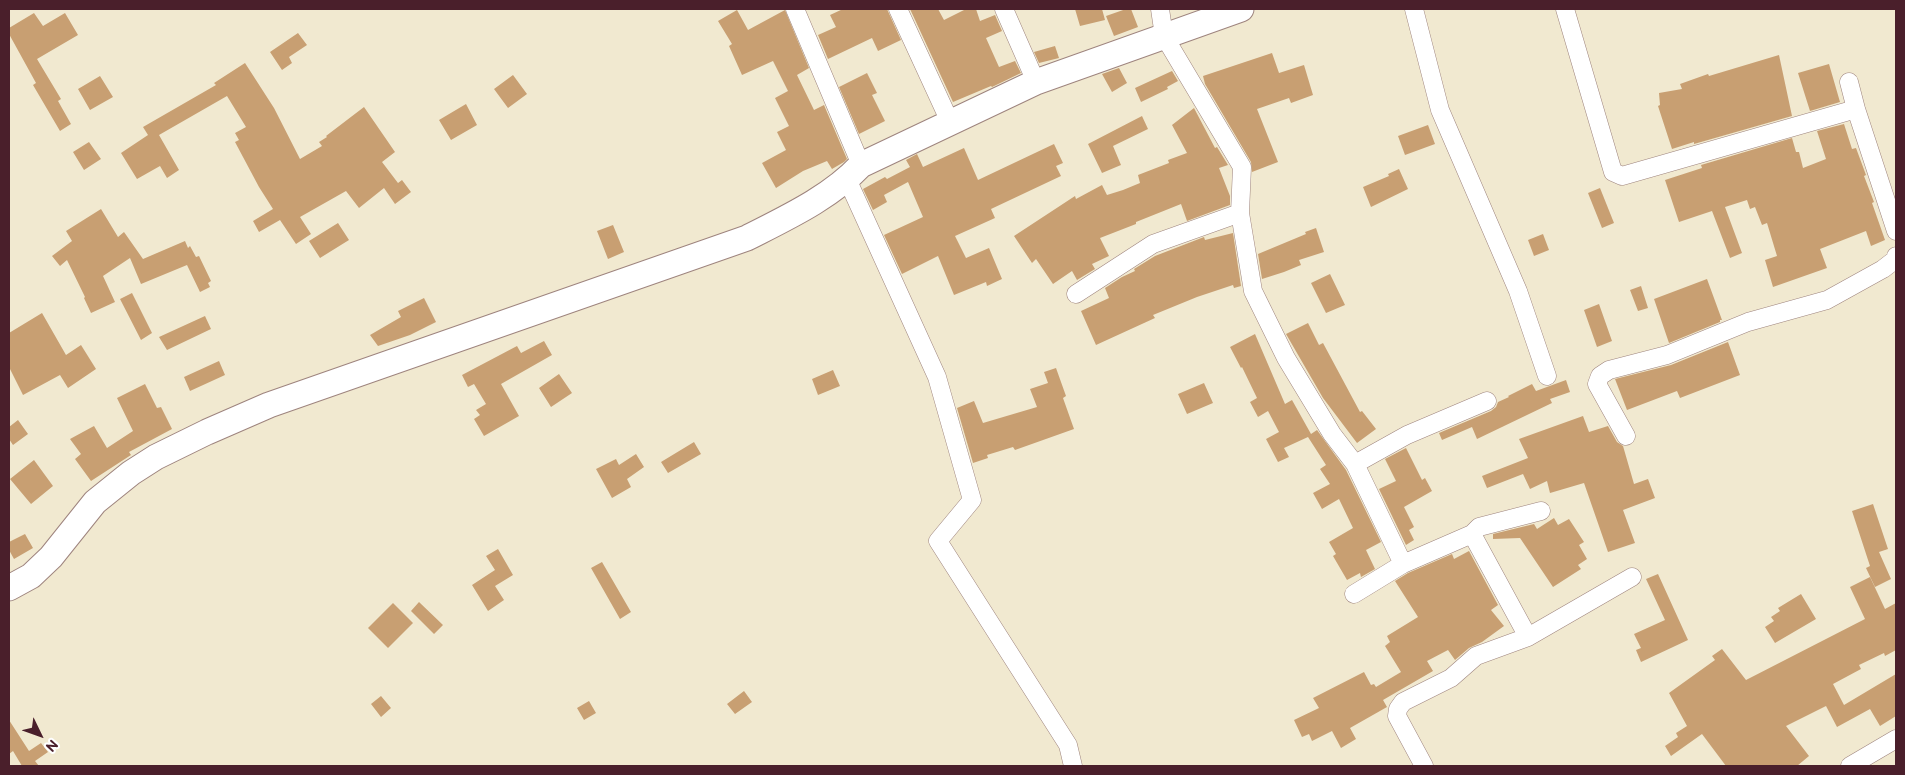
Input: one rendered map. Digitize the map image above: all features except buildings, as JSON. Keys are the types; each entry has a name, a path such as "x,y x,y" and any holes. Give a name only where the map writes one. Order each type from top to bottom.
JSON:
{"street":[{"path":"795,9 854,172 937,377 972,500 938,541 1068,745 1073,766"},
{"path":"898,9 950,122"},
{"path":"1004,9 1036,82"},
{"path":"1160,9 1164,36 1242,166 1240,213 1253,291 1286,358 1332,434 1355,464 1403,564"},
{"path":"9,588 31,576 51,557 95,502 131,473 156,457 207,432 269,405 747,238 795,213 854,172 950,122 1036,82 1241,9"},
{"path":"1414,9 1440,110 1518,291 1547,376"},
{"path":"1565,9 1614,172 1618,175 1622,176 1856,109"},
{"path":"1849,82 1896,231"},
{"path":"1076,294 1153,244 1240,213"},
{"path":"1626,436 1597,384 1600,376 1609,370 1666,355 1748,322 1827,300 1883,268 1896,259 1896,256"},
{"path":"1355,464 1407,435 1487,401"},
{"path":"1354,594 1403,564 1472,534 1479,527 1541,511"},
{"path":"1472,534 1528,637"},
{"path":"1424,766 1396,716 1403,702 1451,678 1476,656 1528,637 1632,577"},
{"path":"1850,766 1896,739"}]}
